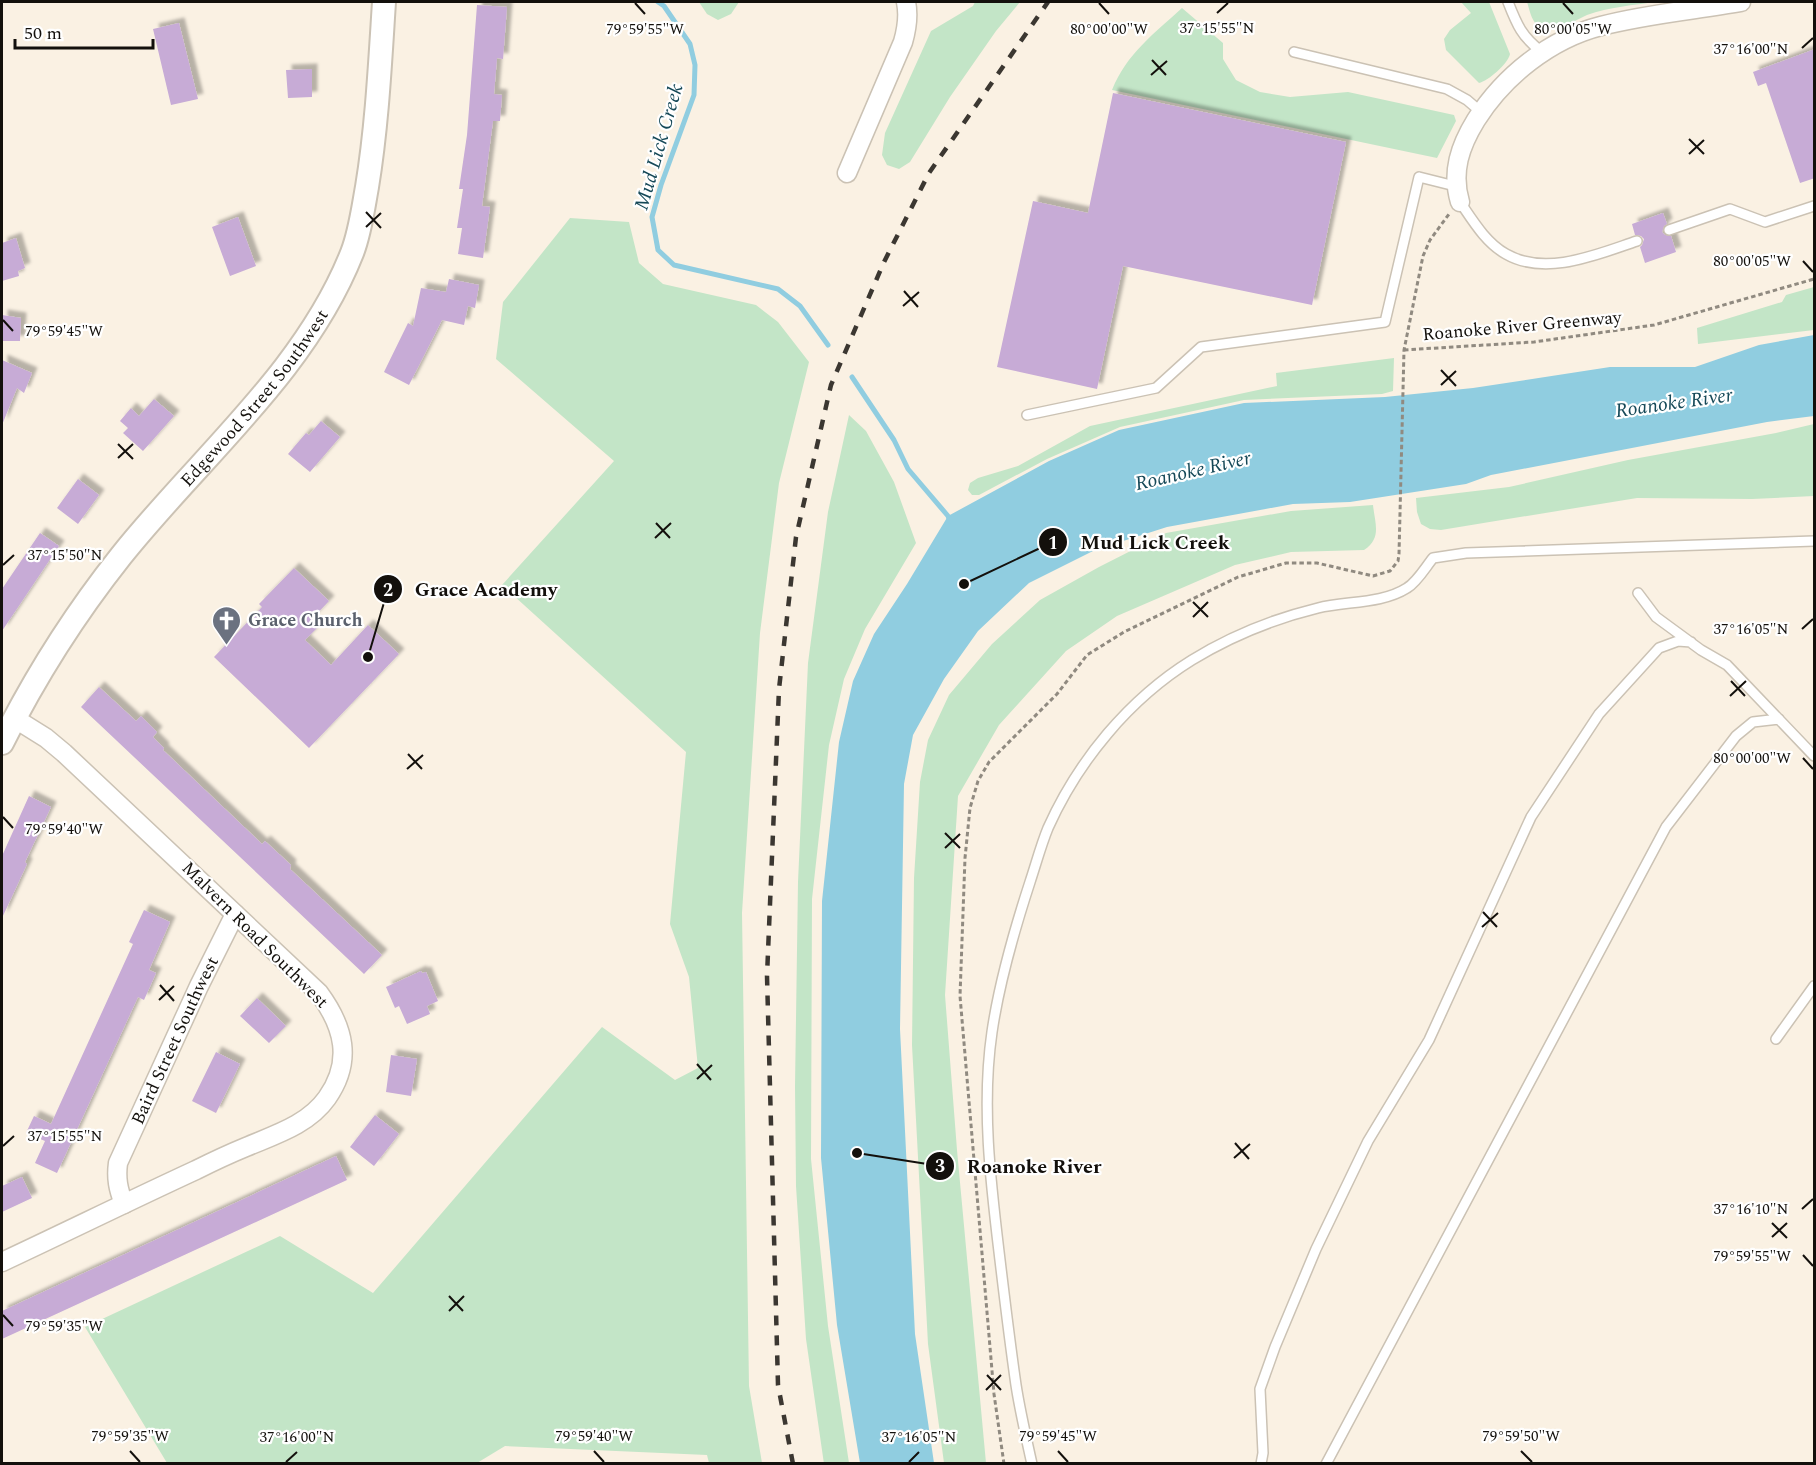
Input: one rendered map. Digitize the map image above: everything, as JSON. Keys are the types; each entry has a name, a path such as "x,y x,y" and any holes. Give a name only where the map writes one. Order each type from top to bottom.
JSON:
{"street":[{"name":"Edgewood Street Southwest","path":"2,743 14,718 79,612 122,555 247,413 288,362 316,323 336,288 352,251 363,212 373,154 384,2"},
{"path":"847,173 903,42 907,28 906,2"},
{"path":"1457,194 1456,163 1466,136 1497,92 1521,68 1542,52 1570,37 1600,26 1741,2"},
{"name":"Malvern Road Southwest","path":"2,1262 296,1125 312,1114 326,1099 343,1063 343,1047 339,1028 331,1009 319,993 64,753 46,738 14,718"},
{"name":"Baird Street Southwest","path":"124,1204 118,1190 118,1163 194,996 236,914"}],"lane":[{"path":"1508,2 1518,27 1528,42 1542,52"},
{"path":"1294,52 1447,89 1467,100 1481,112"},
{"path":"1027,415 1156,388 1201,347 1385,322 1419,177 1457,194 1482,233 1505,254 1531,264 1568,262 1637,241"},
{"path":"1669,230 1730,209 1765,222 1815,206"},
{"path":"1032,1464 1016,1386 991,1190 988,1090 992,1032 1019,914 1047,830 1073,781 1100,743 1156,686 1189,662 1224,642 1260,625 1318,608 1384,599 1408,587 1433,558 1466,553 1815,541"},
{"path":"1638,593 1656,617 1726,666 1815,756"},
{"path":"1261,1464 1263,1453 1260,1389 1275,1347 1316,1249 1368,1141 1429,1040 1531,817 1599,714 1659,648 1678,641 1691,642"},
{"path":"1326,1464 1666,827 1736,736 1753,722 1779,719"},
{"path":"1776,1039 1815,986"}],"path":[{"name":"Roanoke River Greenway","path":"1004,1464 993,1383 960,996 965,858 970,808 978,781 989,762 1057,694 1087,656 1124,632 1238,577 1286,563 1317,563 1373,576 1384,574 1394,567 1398,561 1399,543 1404,350 1423,256 1457,194"},
{"name":"Roanoke River Greenway","path":"1404,350 1534,342 1654,326 1815,279"}],"green space":[{"path":"699,2 739,2 731,14 718,20 707,14"},
{"path":"975,2 1020,2 996,31 950,97 910,162 899,169 887,165 882,155 885,133 931,31 973,6"},
{"path":"1461,2 1489,2 1510,54 1497,72 1479,83 1446,50 1444,39 1450,30 1471,13"},
{"path":"1527,2 1656,2 1604,10 1587,15 1560,28 1548,30 1536,24"},
{"path":"1182,8 1223,43 1223,59 1236,80 1260,92 1290,97 1348,92 1454,115 1456,121 1437,158 1112,90 1133,55"},
{"path":"570,218 629,222 639,263 663,284 756,305 778,322 809,362 779,483 760,633 742,913 749,1386 762,1463 709,1463 707,1455 505,1446 477,1463 167,1463 85,1327 280,1236 373,1293 602,1027 675,1080 698,1068 689,977 670,924 686,752 502,585 614,461 496,359 503,302"},
{"path":"1814,287 1814,330 1698,344 1697,328 1782,302 1786,295"},
{"path":"1394,358 1393,391 1382,394 1244,400 1120,427 1047,459 979,495 972,495 968,490 970,483 978,478 1018,466 1090,426 1277,386 1276,373"},
{"path":"849,415 866,431 894,482 916,543 865,629 844,679 829,745 812,899 811,1159 828,1326 849,1463 824,1464 806,1339 796,1186 798,882 808,663 828,512"},
{"path":"1814,424 1814,496 1752,499 1637,498 1441,530 1430,529 1421,524 1417,512 1416,498 1509,487 1628,460"},
{"path":"1373,505 1375,535 1373,541 1364,550 1291,552 1235,565 1117,616 1066,651 999,725 958,796 945,995 986,1463 944,1463 928,1344 912,1045 914,878 920,782 928,740 949,695 992,644 1040,600 1099,567 1166,533 1291,511"}],"water":[{"path":"1814,335 1814,416 1767,422 1491,475 1466,484 1350,502 1293,504 1167,527 1095,550 1029,583 978,631 944,679 913,735 904,784 900,1029 915,1334 934,1463 860,1463 837,1325 821,1158 822,901 839,742 853,681 874,634 948,516 1049,461 1119,430 1244,403 1385,397 1473,388 1610,367 1695,367 1759,345"}],"building":[{"path":"477,5 507,7 503,59 497,58 494,94 502,95 500,121 493,121 482,206 490,207 483,258 458,254 462,228 457,228 463,189 459,189 467,135"},
{"path":"179,23 198,99 171,105 153,29"},
{"path":"1815,49 1815,178 1800,183 1766,83 1758,86 1753,72"},
{"path":"312,69 312,97 288,98 286,70"},
{"path":"1113,93 1346,142 1312,305 1123,266 1097,389 997,367 1033,201 1088,213"},
{"path":"1663,213 1667,224 1662,232 1671,236 1676,252 1645,263 1640,247 1644,239 1635,235 1632,224"},
{"path":"238,217 256,266 230,276 212,227"},
{"path":"16,238 25,268 18,271 19,276 2,281 2,243"},
{"path":"449,279 479,285 475,308 468,306 464,325 442,320 409,385 384,372 408,323 413,326 421,288 446,292"},
{"path":"2,315 21,318 20,341 2,341"},
{"path":"2,360 32,373 24,393 17,388 2,425"},
{"path":"154,399 174,416 143,451 123,433 128,428 120,421 131,408 139,416"},
{"path":"321,421 340,437 310,472 288,454 306,433 309,435"},
{"path":"78,479 99,495 78,524 57,508"},
{"path":"40,533 59,546 2,631 2,589"},
{"path":"294,568 329,601 310,621 317,628 305,640 331,665 368,625 399,654 309,748 214,657 262,607 259,604"},
{"path":"99,687 136,721 141,716 157,732 153,737 164,748 163,750 262,844 265,841 291,865 290,869 382,955 364,974 81,707"},
{"path":"29,796 51,807 2,918 2,856"},
{"path":"144,910 170,922 149,970 156,973 144,1000 138,997 57,1173 35,1163 45,1141 26,1133 34,1116 51,1124 133,944 129,942"},
{"path":"421,971 426,972 438,1001 427,1006 430,1014 407,1024 399,1006 395,1008 386,987"},
{"path":"257,998 286,1026 269,1043 240,1016"},
{"path":"216,1052 240,1064 216,1113 192,1101"},
{"path":"391,1055 417,1059 411,1096 386,1092"},
{"path":"375,1115 399,1134 374,1166 350,1147"},
{"path":"336,1156 347,1180 2,1339 2,1311"},
{"path":"22,1177 32,1198 2,1212 2,1186"}],"waterway":[{"name":"Mud Lick Creek","path":"658,2 664,6 690,44 695,65 694,95 661,185 652,217 658,250 674,265 778,289 800,306 828,345"},
{"name":"Mud Lick Creek","path":"852,377 894,440 908,469 950,521"}],"railway":[{"path":"793,1464 778,1385 767,976 779,689 796,537 831,385 884,262 929,173 1048,2"}],"place":[{"name":"Mud Lick Creek","path":"964,584"},
{"name":"Grace Church","path":"227,646"},
{"name":"Grace Academy","path":"368,657"},
{"name":"Roanoke River","path":"857,1153"}]}
